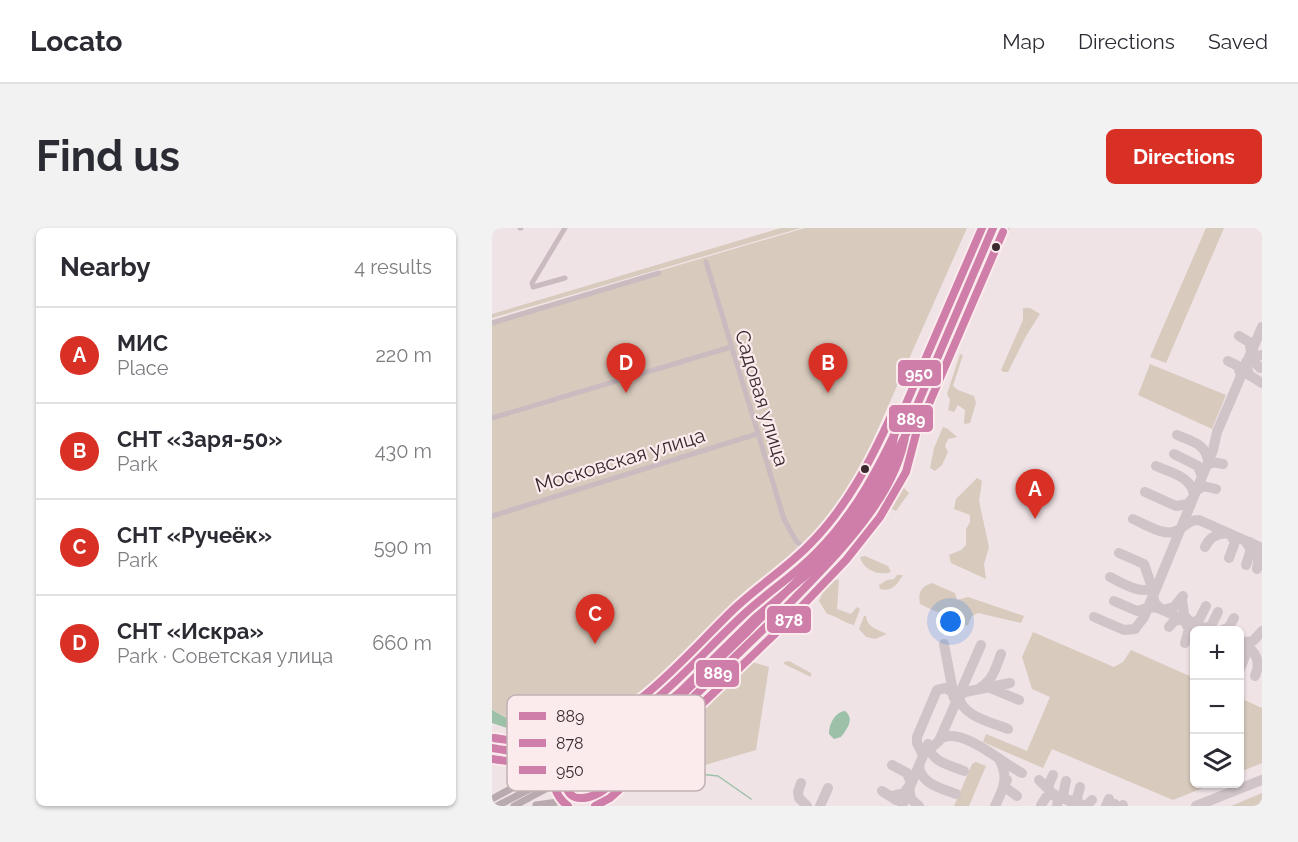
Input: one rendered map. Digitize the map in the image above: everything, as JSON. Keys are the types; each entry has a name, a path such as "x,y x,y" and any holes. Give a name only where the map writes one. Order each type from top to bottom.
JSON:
{"main road":[{"path":"685,695 813,555 853,507 875,472 909,401 983,228"},
{"path":"675,695 824,556 853,523 877,489 906,431 993,228"},
{"path":"698,695 740,655 849,542 888,485 903,448 906,431"},
{"path":"661,695 742,616 799,569"},
{"path":"492,799 507,791"},
{"path":"497,806 525,791"},
{"path":"514,806 542,791"},
{"path":"535,805 560,795 562,791"},
{"path":"568,791 571,795 584,798"},
{"path":"535,805 584,798 597,795 602,791"}],"street":[{"path":"565,228 532,283 533,287 565,278"},
{"name":"Садовая улица","path":"706,262 784,519 796,540 813,555"},
{"path":"492,323 659,273"},
{"path":"492,418 731,347"},
{"name":"Московская улица","path":"492,516 758,434"},
{"path":"492,748 507,751"},
{"path":"584,798 597,806 604,791"}],"shaded area":[{"path":"781,228 801,228 492,318 492,314"},
{"path":"805,228 967,228 846,501 812,541 796,544 798,547 714,629 744,601 754,597 775,571 782,572 780,575 735,615 676,674 666,682 665,679 672,669 645,695 507,695 507,718 492,710 492,320"},
{"path":"1006,228 1010,228 997,260 990,266 911,463 908,463 904,488 909,493 896,511 892,509 882,523 878,522 860,545 856,543 857,541 891,502 892,496 895,497 900,490 895,484 915,431 975,290"},
{"path":"1206,228 1224,228 1166,363 1150,357"},
{"path":"1023,308 1030,308 1040,314 1008,372 1003,372 1001,370 1023,320"},
{"path":"960,354 963,355 953,386 974,396 976,403 970,423 964,424 965,410 958,405 954,412 948,410 950,400 947,394"},
{"path":"1150,364 1226,395 1212,429 1138,395"},
{"path":"943,427 957,437 948,439 945,446 948,452 942,465 935,471 930,468 934,448"},
{"path":"977,478 982,481 979,501 989,547 984,564 986,579 951,563 949,555 966,545 966,529 970,522 970,515 954,509 956,499"},
{"path":"851,549 856,550 853,554 855,556 850,562 847,560 802,608 800,600"},
{"path":"865,556 888,566 891,572 882,573 868,569 860,557"},
{"path":"897,575 903,575 894,587 880,589 879,585 894,579"},
{"path":"835,579 839,580 837,609 851,614 857,607 860,609 854,625 827,614 819,601 823,591"},
{"path":"932,583 955,593 957,600 968,597 1024,616 1021,623 978,613 972,616 968,625 963,626 953,610 937,612 920,604 921,591"},
{"path":"864,616 871,625 887,634 875,639 866,637 859,629"},
{"path":"1033,632 1114,667 1123,662 1131,650 1190,676 1190,788 1203,788 1173,800 1052,749 1043,768 983,742 986,734 1027,751 1050,697 1032,689 1022,657"},
{"path":"746,660 769,667 756,750 705,765 705,695 739,662"},
{"path":"789,661 811,673 811,677 784,664"},
{"path":"1244,700 1262,708 1262,763 1244,770"},
{"path":"492,710 507,718 507,728 492,723"},
{"path":"845,711 849,717 849,724 841,737 834,739 829,734 831,723 838,714"},
{"path":"976,762 986,766 969,806 954,806 972,764"},
{"path":"572,791 594,791 583,794"},
{"path":"1262,793 1262,806 1231,806"}],"waterway":[{"path":"705,775 718,776 751,799"}],"taxiway":[{"path":"1183,596 1174,607 1162,610 1155,603 1153,596 1213,450 1217,432 1262,327"},
{"path":"1239,336 1249,342 1253,360 1260,368"},
{"path":"1262,355 1255,356 1246,362 1249,375 1262,383"},
{"path":"1228,361 1238,366 1241,376"},
{"path":"1177,435 1201,447 1205,451 1208,462"},
{"path":"1174,454 1198,466 1202,477"},
{"path":"1206,466 1213,462 1223,464"},
{"path":"1145,492 1176,506 1188,504 1194,496 1190,484 1185,480 1156,466"},
{"path":"1196,491 1203,486 1216,489"},
{"path":"1133,519 1168,532 1173,532 1190,522 1199,520 1262,548"},
{"path":"1205,547 1215,536 1230,534 1235,542 1229,558"},
{"path":"1244,540 1251,549 1246,565"},
{"path":"1250,542 1259,555 1257,569"},
{"path":"1094,617 1124,630 1135,629 1144,617 1154,593 1144,564 1119,553"},
{"path":"1110,577 1141,590 1153,588 1158,584"},
{"path":"1182,599 1184,615 1191,623 1199,620 1206,606"},
{"path":"1114,601 1137,611 1150,607 1158,608 1198,626"},
{"path":"1211,626 1218,612"},
{"path":"1230,626 1234,618"},
{"path":"1169,627 1174,621 1183,619 1189,629 1185,643"},
{"path":"1244,642 1253,641 1262,631"},
{"path":"944,644 954,697"},
{"path":"954,698 952,692 946,688 937,690 917,737 917,743 923,755 939,741 981,645"},
{"path":"1249,648 1257,660 1255,676"},
{"path":"1244,649 1246,654 1244,659"},
{"path":"981,687 991,677 1001,654"},
{"path":"1008,729 986,721 965,709 959,696 965,692 1010,683"},
{"path":"990,688 1019,700"},
{"path":"939,740 948,736 969,741 1022,773"},
{"path":"928,744 932,755 937,759 964,771"},
{"path":"902,806 925,751"},
{"path":"995,806 1004,778 1000,761"},
{"path":"891,796 904,793 911,783 907,773 892,765"},
{"path":"919,765 927,781 956,794"},
{"path":"1049,790 1053,775"},
{"path":"1007,780 1006,788 1017,796"},
{"path":"1039,780 1053,794 1081,806"},
{"path":"1196,806 1262,780"},
{"path":"1066,781 1063,795 1070,800"},
{"path":"801,783 799,798 807,806"},
{"path":"909,787 911,799 919,806"},
{"path":"1080,787 1077,798 1079,804 1086,806 1092,800"},
{"path":"820,806 828,788"},
{"path":"882,791 896,800"},
{"path":"1041,805 1047,796 1054,794 1058,800 1057,806"},
{"path":"1106,806 1109,799"}],"transit line":[{"name":"950","path":"682,695 831,546 876,485 891,452 896,427 982,228"},
{"name":"889","path":"695,695 813,580 844,546 878,501 898,462 906,431 993,228"},
{"name":"878","path":"705,701 781,628 846,560 880,517 906,472 916,434 1003,232"},
{"name":"950","path":"645,695 743,601 801,553 823,530 847,499 867,466 892,414"},
{"name":"889","path":"660,695 750,609 808,561 831,537 855,506 885,454 902,418"},
{"name":"878","path":"676,695 755,618 824,560 841,542 868,504 912,422"},
{"name":"950","path":"494,738 507,740"},
{"name":"889","path":"492,748 507,751"},
{"name":"878","path":"492,759 507,761"},
{"name":"878","path":"556,791 568,806"},
{"name":"889","path":"568,791 574,797 580,798 603,791"},
{"name":"878","path":"595,806 618,791"}],"place":[{"name":"СНТ «Искра»","path":"626,393"},
{"name":"СНТ «Заря-50»","path":"828,393"},
{"name":"МИС","path":"1035,519"},
{"name":"СНТ «Ручеёк»","path":"595,644"}]}
